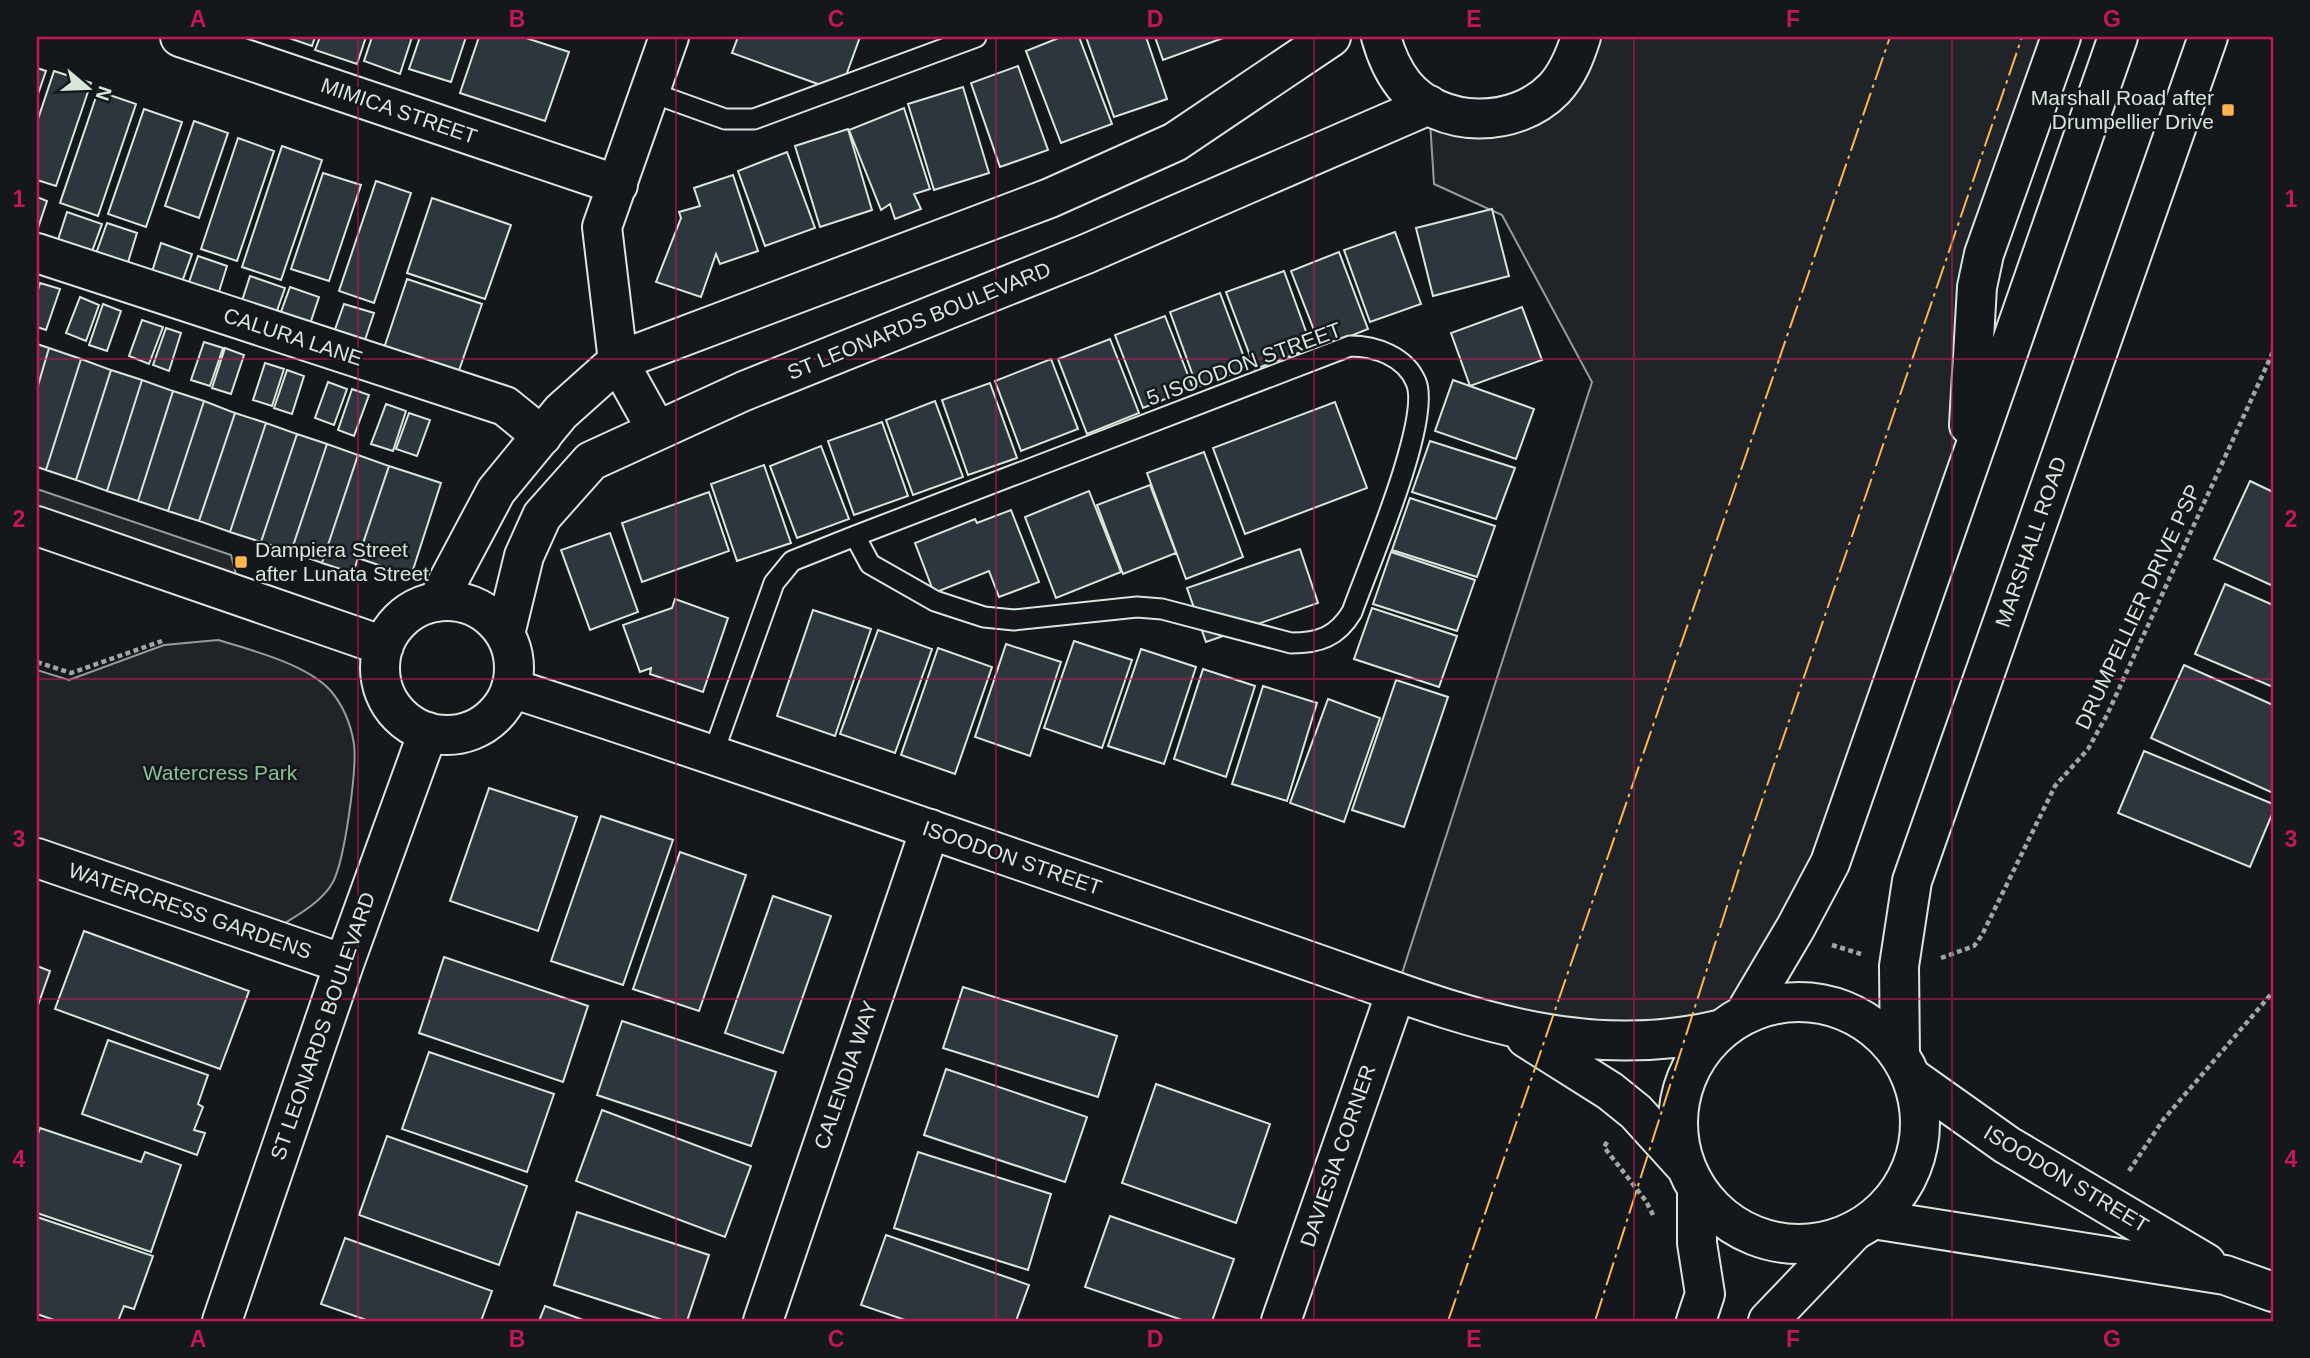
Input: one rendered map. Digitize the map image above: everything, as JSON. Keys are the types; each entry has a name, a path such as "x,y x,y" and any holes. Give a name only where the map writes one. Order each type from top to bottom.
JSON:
{"street":[{"name":"MIMICA STREET","path":"180,37 618,185"},
{"path":"656,429 618,361 602,228 669,37"},
{"path":"437,602 496,491 561,412 618,361 1050,198 1175,142 1331,37"},
{"path":"1381,37 1389,62 1405,86 1429,105 1460,118 1494,119 1526,109 1553,89 1573,62 1581,37"},
{"path":"1966,473 1977,287 1984,254 2061,37"},
{"path":"1696,1321 1705,1293 1691,1178 1678,1117 1682,1091 1705,1047 1733,1022 1796,928 1830,863 2118,37"},
{"name":"MARSHALL ROAD","path":"1905,1067 1899,966 1912,881 2207,37"},
{"name":"ST LEONARDS BOULEVARD","path":"505,634 524,556 542,516 591,461 656,429 1086,254 1429,105"},
{"name":"CALURA LANE","path":"37,253 505,406 542,436"},
{"path":"37,526 384,646"},
{"path":"450,601 475,607 497,622 513,651 511,688 499,711 479,727 454,735 428,732 406,722 390,704 381,681 384,646 404,616 425,604 437,602 450,601"},
{"name":"ISOODON STREET","path":"511,688 713,754 1396,992 1512,1029 1598,1042 1629,1042 1689,1038 1733,1022"},
{"name":"ST LEONARDS BOULEVARD","path":"222,1321 344,964 428,732"},
{"name":"CALENDIA WAY","path":"763,1321 930,829"},
{"name":"WATERCRESS GARDENS","path":"37,858 344,964"},
{"name":"DAVIESIA CORNER","path":"1281,1321 1396,992"},
{"path":"1733,1022 1768,1006 1817,1003 1842,1010 1864,1021 1884,1037 1905,1067 1919,1115 1915,1154 1900,1190 1768,1321"},
{"name":"ISOODON STREET","path":"1512,1029 1610,1091 1636,1112 1691,1178"},
{"name":"ISOODON STREET","path":"1905,1067 1952,1109 2028,1158 2225,1275 2273,1292"},
{"path":"1691,1178 1733,1226 1755,1237 1780,1244 1805,1245 1830,1241 1863,1225"},
{"name":"ISOODON STREET","path":"1863,1225 2225,1275"}],"lane":[{"path":"650,92 725,119 754,119 976,37"},
{"name":"5 ISOODON STREET","path":"713,754 774,583 792,561 855,536 1350,346 1371,346 1388,354 1406,367 1417,383 1418,407 1414,439 1352,612 1343,628 1331,637 1311,643 1291,643 1162,609 1137,607 1014,620 984,617 935,601 870,564 855,536"}],"path":[{"name":"DRUMPELLIER DRIVE PSP","path":"1899,966 1960,952 1973,946 1982,935 2049,797 2088,749 2107,715 2273,352"},
{"path":"37,662 71,673 162,641"},
{"path":"2128,1174 2163,1120 2273,992"}],"green space":[{"path":"1576,37 2061,37 1984,254 1966,473 1834,851 1705,1047 1396,992 1592,382 1502,215 1434,184 1429,105 1460,118 1554,89"},
{"name":"Watercress Park","path":"218,640 293,665 320,681 339,702 353,737 352,793 342,854 333,882 310,907 280,926 37,844 37,670 69,680 164,645"}],"shaded area":[{"path":"37,489 231,555 237,578 37,509"}],"building":[{"path":"286,37 315,37 312,46"},
{"path":"320,37 366,37 357,64 315,50"},
{"path":"372,37 412,37 400,74 364,61"},
{"path":"420,37 466,37 451,82 409,69"},
{"path":"479,37 523,37 569,52 545,121 460,93"},
{"path":"738,37 860,37 840,92 732,53"},
{"path":"1061,37 1079,37 1112,124 1061,143 1026,51"},
{"path":"1086,37 1146,37 1167,99 1114,117"},
{"path":"1155,37 1226,37 1163,60"},
{"path":"1018,66 1048,150 1000,167 971,83"},
{"path":"37,68 46,71 37,97"},
{"path":"54,71 91,83 56,186 37,180 37,122"},
{"path":"963,87 989,173 934,190 908,104"},
{"path":"98,91 136,104 98,216 60,203"},
{"path":"904,108 930,189 914,194 921,209 895,219 890,204 881,210 849,130"},
{"path":"144,109 182,122 146,227 108,214"},
{"path":"194,121 228,133 199,218 165,206"},
{"path":"848,129 872,210 820,227 795,146"},
{"path":"238,138 274,151 237,261 201,249"},
{"path":"282,146 322,160 281,280 242,267"},
{"path":"787,152 815,228 765,246 738,171"},
{"path":"323,173 361,185 329,281 291,269"},
{"path":"733,175 758,251 720,264 716,254 701,297 656,282 681,218 679,212 700,206 694,188"},
{"path":"376,181 411,193 374,303 339,291"},
{"path":"37,197 47,201 37,231"},
{"path":"432,198 511,225 485,299 407,273"},
{"path":"1492,209 1509,276 1433,296 1416,228"},
{"path":"67,212 102,224 90,257 56,246"},
{"path":"107,223 137,233 125,272 93,262"},
{"path":"1395,232 1421,304 1370,322 1344,250"},
{"path":"161,243 192,254 181,285 151,275"},
{"path":"1339,252 1368,329 1321,348 1291,271"},
{"path":"198,256 227,266 217,298 187,288"},
{"path":"1284,271 1312,348 1255,369 1226,292"},
{"path":"250,276 285,288 273,322 239,310"},
{"path":"407,279 482,304 455,382 381,357"},
{"path":"40,283 60,289 46,330 37,327 37,293"},
{"path":"290,287 319,297 307,333 277,323"},
{"path":"1220,293 1248,368 1197,387 1170,312"},
{"path":"80,297 99,305 86,341 66,333"},
{"path":"103,304 121,311 107,351 89,345"},
{"path":"344,304 374,313 362,349 332,338"},
{"path":"1522,307 1542,360 1470,386 1451,333"},
{"path":"1165,316 1193,388 1143,408 1115,335"},
{"path":"142,320 163,327 149,364 129,356"},
{"path":"166,328 181,333 169,371 153,365"},
{"path":"1110,339 1139,413 1087,434 1058,359"},
{"path":"204,342 223,348 210,386 191,380"},
{"path":"37,344 49,348 37,389"},
{"path":"49,348 81,359 46,470 37,467 37,389"},
{"path":"225,348 244,355 231,394 212,388"},
{"path":"81,359 111,370 76,480 46,470"},
{"path":"1051,359 1078,429 1021,451 995,381"},
{"path":"265,363 284,369 272,406 253,400"},
{"path":"111,370 142,380 107,491 76,480"},
{"path":"287,370 304,376 292,414 274,408"},
{"path":"142,380 173,391 138,501 107,491"},
{"path":"1453,380 1534,409 1516,459 1435,431"},
{"path":"328,382 347,389 334,425 315,418"},
{"path":"990,383 1017,458 968,475 942,400"},
{"path":"352,389 369,395 354,436 338,430"},
{"path":"173,391 204,401 168,511 138,501"},
{"path":"204,401 235,413 199,521 168,511"},
{"path":"935,401 963,477 913,495 886,420"},
{"path":"1335,402 1367,488 1245,534 1213,448"},
{"path":"386,404 406,411 393,451 371,444"},
{"path":"235,413 266,423 230,532 199,521"},
{"path":"409,413 430,420 417,456 396,449"},
{"path":"882,422 908,496 854,515 828,441"},
{"path":"266,423 297,434 261,542 230,532"},
{"path":"297,434 327,444 291,552 261,542"},
{"path":"1430,441 1515,468 1496,519 1412,492"},
{"path":"327,444 358,455 322,563 291,552"},
{"path":"821,446 849,519 797,538 770,466"},
{"path":"1204,452 1243,557 1186,579 1147,473"},
{"path":"358,455 389,466 353,573 322,563"},
{"path":"764,465 791,543 737,561 711,484"},
{"path":"389,466 441,483 411,576 358,558"},
{"path":"2250,481 2273,492 2273,586 2214,559"},
{"path":"1150,485 1176,553 1123,574 1097,505"},
{"path":"1089,491 1121,572 1056,598 1025,517"},
{"path":"709,492 729,551 642,582 622,523"},
{"path":"1410,498 1495,526 1477,577 1392,550"},
{"path":"1011,510 1039,582 999,597 989,571 934,593 915,543 975,519 977,523"},
{"path":"610,533 638,612 590,630 561,550"},
{"path":"1300,549 1318,603 1206,642 1187,588"},
{"path":"1391,552 1475,580 1457,631 1373,604"},
{"path":"2225,584 2273,605 2273,687 2195,654"},
{"path":"675,599 728,618 703,692 650,674 651,668 640,672 623,625 672,608"},
{"path":"1372,608 1457,636 1439,687 1354,659"},
{"path":"813,610 871,629 835,736 777,716"},
{"path":"878,630 932,649 895,753 840,734"},
{"path":"1074,641 1132,660 1102,748 1044,728"},
{"path":"1006,644 1061,662 1030,756 975,737"},
{"path":"938,648 992,667 955,774 901,755"},
{"path":"1141,649 1196,667 1164,764 1108,746"},
{"path":"2184,665 2273,705 2273,793 2151,738"},
{"path":"1203,669 1255,686 1226,777 1174,759"},
{"path":"1396,680 1448,697 1404,827 1352,810"},
{"path":"1263,686 1317,703 1287,801 1232,784"},
{"path":"1328,699 1380,718 1344,822 1290,803"},
{"path":"2144,751 2273,804 2273,812 2250,867 2118,813"},
{"path":"489,788 577,817 538,931 450,901"},
{"path":"601,816 673,840 623,985 551,961"},
{"path":"680,852 746,875 699,1011 633,989"},
{"path":"773,896 831,916 783,1053 725,1033"},
{"path":"84,931 249,991 220,1069 55,1009"},
{"path":"444,957 588,1006 563,1082 419,1033"},
{"path":"37,966 50,971 37,1008"},
{"path":"963,987 1117,1036 1098,1097 943,1048"},
{"path":"622,1021 776,1072 751,1146 597,1095"},
{"path":"108,1040 208,1075 198,1104 203,1107 194,1130 205,1133 197,1155 82,1114"},
{"path":"429,1052 554,1094 527,1172 402,1129"},
{"path":"946,1069 1087,1117 1065,1182 924,1135"},
{"path":"1156,1084 1270,1124 1236,1223 1122,1183"},
{"path":"602,1110 751,1166 725,1237 576,1181"},
{"path":"40,1128 141,1162 145,1152 181,1165 151,1252 37,1213 37,1137"},
{"path":"387,1136 527,1186 499,1265 359,1215"},
{"path":"918,1152 1051,1194 1028,1270 894,1228"},
{"path":"577,1212 709,1255 687,1321 666,1321 554,1285"},
{"path":"1110,1216 1234,1259 1212,1321 1185,1321 1085,1287"},
{"path":"37,1217 153,1256 134,1309 124,1306 118,1321 57,1321 37,1314"},
{"path":"886,1235 1029,1285 1016,1321 908,1321 861,1305"},
{"path":"345,1238 492,1291 481,1321 369,1321 321,1304"},
{"path":"545,1306 586,1321 539,1321"}],"power":[{"path":"1448,1321 1890,37"},
{"path":"1595,1321 1743,856 2022,37"}],"place":[{"name":"Marshall Road after Drumpellier Drive","path":"2228,110"},
{"name":"Dampiera Street after Lunata Street","path":"241,562"}]}
